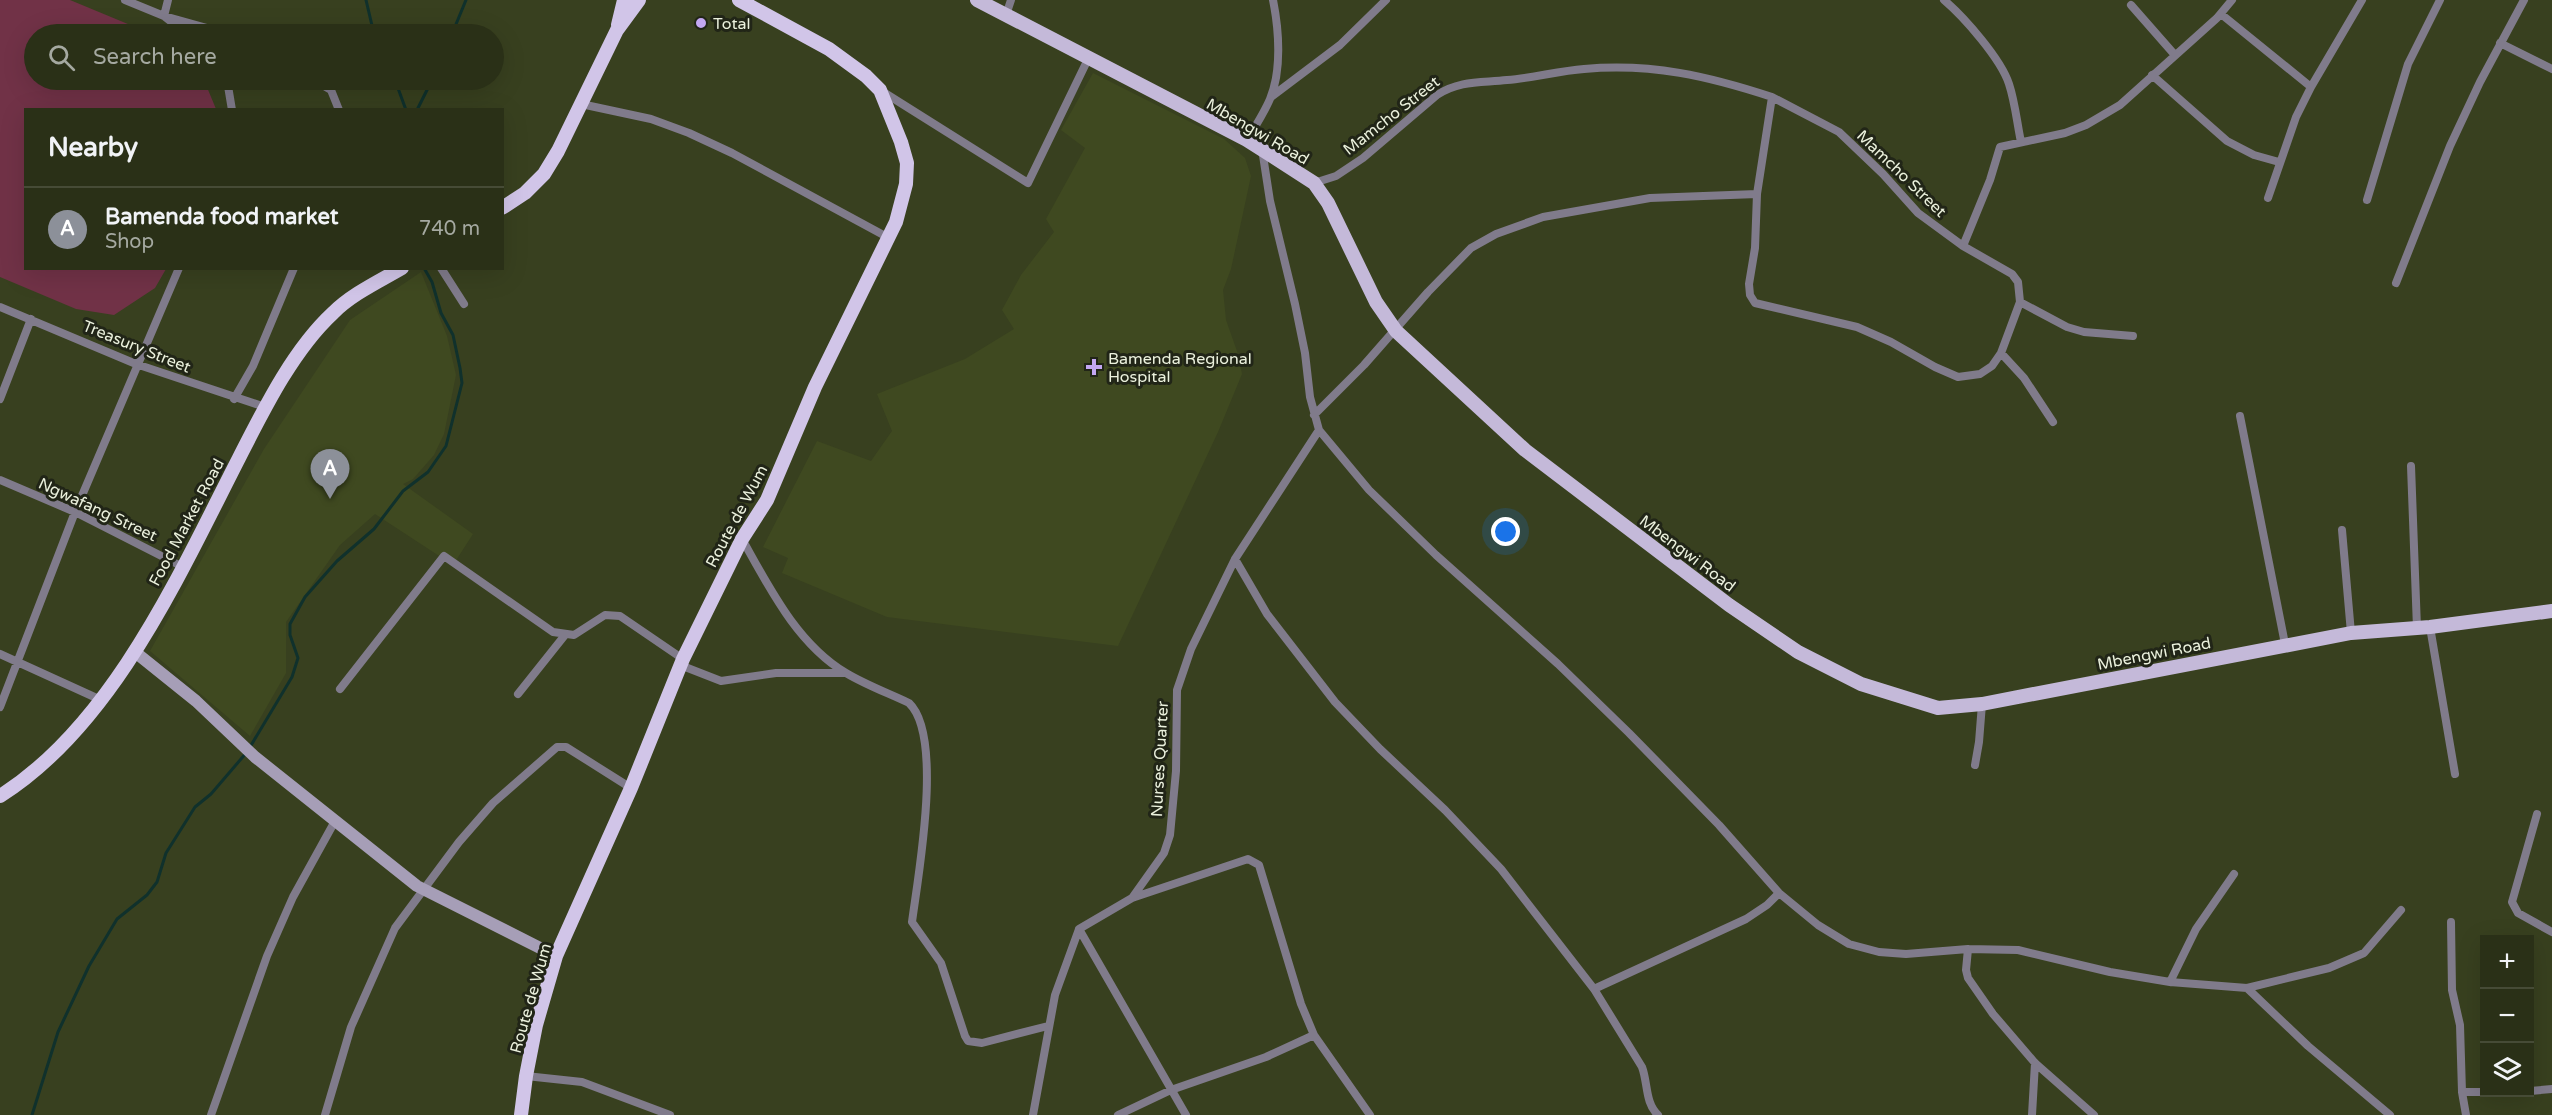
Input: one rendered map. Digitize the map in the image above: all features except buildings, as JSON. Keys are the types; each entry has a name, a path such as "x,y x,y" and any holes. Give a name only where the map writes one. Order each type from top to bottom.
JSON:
{"highway":[{"path":"617,30 624,0"},
{"path":"504,207 525,193 543,174 558,151 617,30 639,0"},
{"path":"728,0 741,1"},
{"name":"Route de Wum","path":"521,1115 536,1025 556,956 631,788 681,662 742,539 767,500 816,387 889,238 896,222 906,184 907,163 880,90 866,76 829,49 741,1"},
{"name":"Food Market Road","path":"0,796 33,771 101,700 135,652 183,567 265,407 295,360 332,314 346,301 399,270"}],"main road":[{"name":"Mbengwi Road","path":"977,0 1247,140 1314,183 1329,203 1376,303 1395,331 1525,450 1729,605 1798,652 1861,684 1938,708 1982,704 2284,644 2351,633 2423,627 2552,611"},
{"path":"135,652 195,701 255,757 424,889 556,956"}],"street":[{"path":"124,0 164,16 193,24"},
{"path":"164,16 168,0"},
{"path":"1006,15 1011,0"},
{"path":"1247,140 1271,97 1278,53 1278,29 1273,0"},
{"path":"1271,97 1340,45 1386,0"},
{"path":"1944,0 1956,10 2001,66 2009,83 2021,142"},
{"path":"1963,246 1990,180 1998,151 2004,145 2065,133 2086,125 2120,105 2221,14 2232,0"},
{"path":"2268,198 2279,162 2311,87 2362,0"},
{"path":"2367,200 2408,64 2440,0"},
{"path":"2396,282 2451,146 2500,43 2524,0"},
{"path":"2131,5 2174,54"},
{"path":"2221,14 2311,87"},
{"path":"164,16 174,24"},
{"path":"2500,43 2552,69"},
{"path":"880,90 1028,183 1089,57"},
{"name":"Mamcho Street","path":"1314,183 1344,171 1437,95 1449,87 1464,82 1508,80 1608,67 1660,69 1705,76 1772,97 1839,132 1883,174 1918,213 1963,246 2012,274 2018,282 2020,302"},
{"path":"2152,75 2227,141 2254,155 2279,162"},
{"path":"229,90 232,108"},
{"path":"331,90 338,108"},
{"path":"1772,97 1757,194 1755,248 1749,284 1750,295 1755,303 1857,327 1958,377 1980,374 1992,366 2001,353 2020,302 2067,327 2133,336"},
{"path":"581,104 651,119 690,133 732,153 889,238"},
{"path":"1262,149 1270,201 1305,353 1314,415 1319,430 1368,490 1558,664 1719,825 1779,893 1818,926 1849,944 1879,952 1906,954 1968,949 2018,950 2110,972 2170,982 2247,988 2329,968 2364,953 2401,910"},
{"path":"1314,415 1471,248 1496,234 1543,218 1650,198 1757,194"},
{"path":"0,708 75,512 177,270"},
{"path":"234,399 253,366 293,270"},
{"path":"442,270 464,304"},
{"name":"Treasury Street","path":"0,307 136,364 234,399 265,407"},
{"path":"0,399 32,319"},
{"path":"2001,353 2024,378 2053,422"},
{"path":"2240,416 2284,644"},
{"name":"Nurses Quarter","path":"1079,929 1131,898 1164,854 1170,835 1176,771 1178,690 1191,650 1235,559 1319,430"},
{"path":"2411,466 2423,627 2455,774"},
{"name":"Ngwafang Street","path":"0,480 75,512 183,567"},
{"path":"2342,530 2351,633"},
{"path":"742,539 774,597 813,647 845,673 909,703 914,708 921,726 928,780 912,922 941,963 968,1041 982,1043 1048,1026"},
{"path":"340,689 444,556 553,632 565,635 579,633 605,615 620,616 681,662 721,681 777,673 845,673"},
{"path":"1235,559 1268,614 1335,702 1380,749 1445,810 1501,869 1594,989 1642,1067 1647,1080 1649,1101 1658,1115"},
{"path":"518,694 565,635"},
{"path":"0,654 101,700"},
{"path":"1975,765 1980,742 1982,704"},
{"path":"325,1115 351,1027 395,928 459,842 493,803 557,747 566,747 631,788"},
{"path":"2537,814 2512,902 2518,913 2552,932"},
{"path":"211,1115 267,956 293,897 335,821"},
{"path":"1131,898 1248,859 1259,865 1301,1004 1314,1035 1370,1115"},
{"path":"2170,982 2196,928 2234,874"},
{"path":"1594,989 1746,919 1767,905 1779,893"},
{"path":"2451,922 2452,990 2460,1025 2462,1092 2466,1115"},
{"path":"1033,1115 1048,1026 1064,968 1079,929"},
{"path":"1079,929 1186,1115"},
{"path":"1968,949 1966,970 1968,978 1993,1014 2035,1063 2094,1115"},
{"path":"2247,988 2308,1046 2390,1115"},
{"path":"1118,1115 1171,1090 1266,1057 1314,1035"},
{"path":"2032,1115 2035,1063"},
{"path":"526,1076 582,1082 670,1115"},
{"path":"2534,1091 2552,1089"},
{"path":"2462,1092 2480,1092"}],"shaded area":[{"path":"0,0 70,0 128,24 24,24 24,90 208,90 216,108 24,108 24,270 165,270 155,288 114,315 76,309 0,277"},
{"name":"Bamenda Regional Hospital","path":"1093,73 1224,139 1245,158 1251,176 1231,269 1223,290 1226,320 1238,354 1242,374 1218,432 1118,646 887,617 782,573 788,558 763,547 817,441 871,461 892,431 877,394 965,359 1014,329 1002,310 1021,275 1054,232 1046,219 1085,148 1061,130"},
{"path":"421,272 447,336 456,375 444,434 434,455 413,479 403,484 473,534 453,565 375,514 340,545 286,622 286,673 250,736 150,651 264,449 350,320"}],"waterway":[{"path":"366,0 372,24"},
{"path":"456,24 466,0"},
{"path":"399,90 405,108"},
{"path":"418,108 427,90"},
{"path":"250,747 292,677 298,658 290,635 290,624 305,597 337,561 374,529 403,491 428,472 446,446 462,383 453,335 441,313 432,282 425,270"},
{"path":"32,1115 58,1032 89,966 117,919 147,895 157,882 166,853 195,807 211,794 247,752"}],"place":[{"name":"Total","path":"701,23"},
{"name":"Bamenda Regional Hospital","path":"1094,367"},
{"name":"Bamenda food market","path":"330,499"}]}
